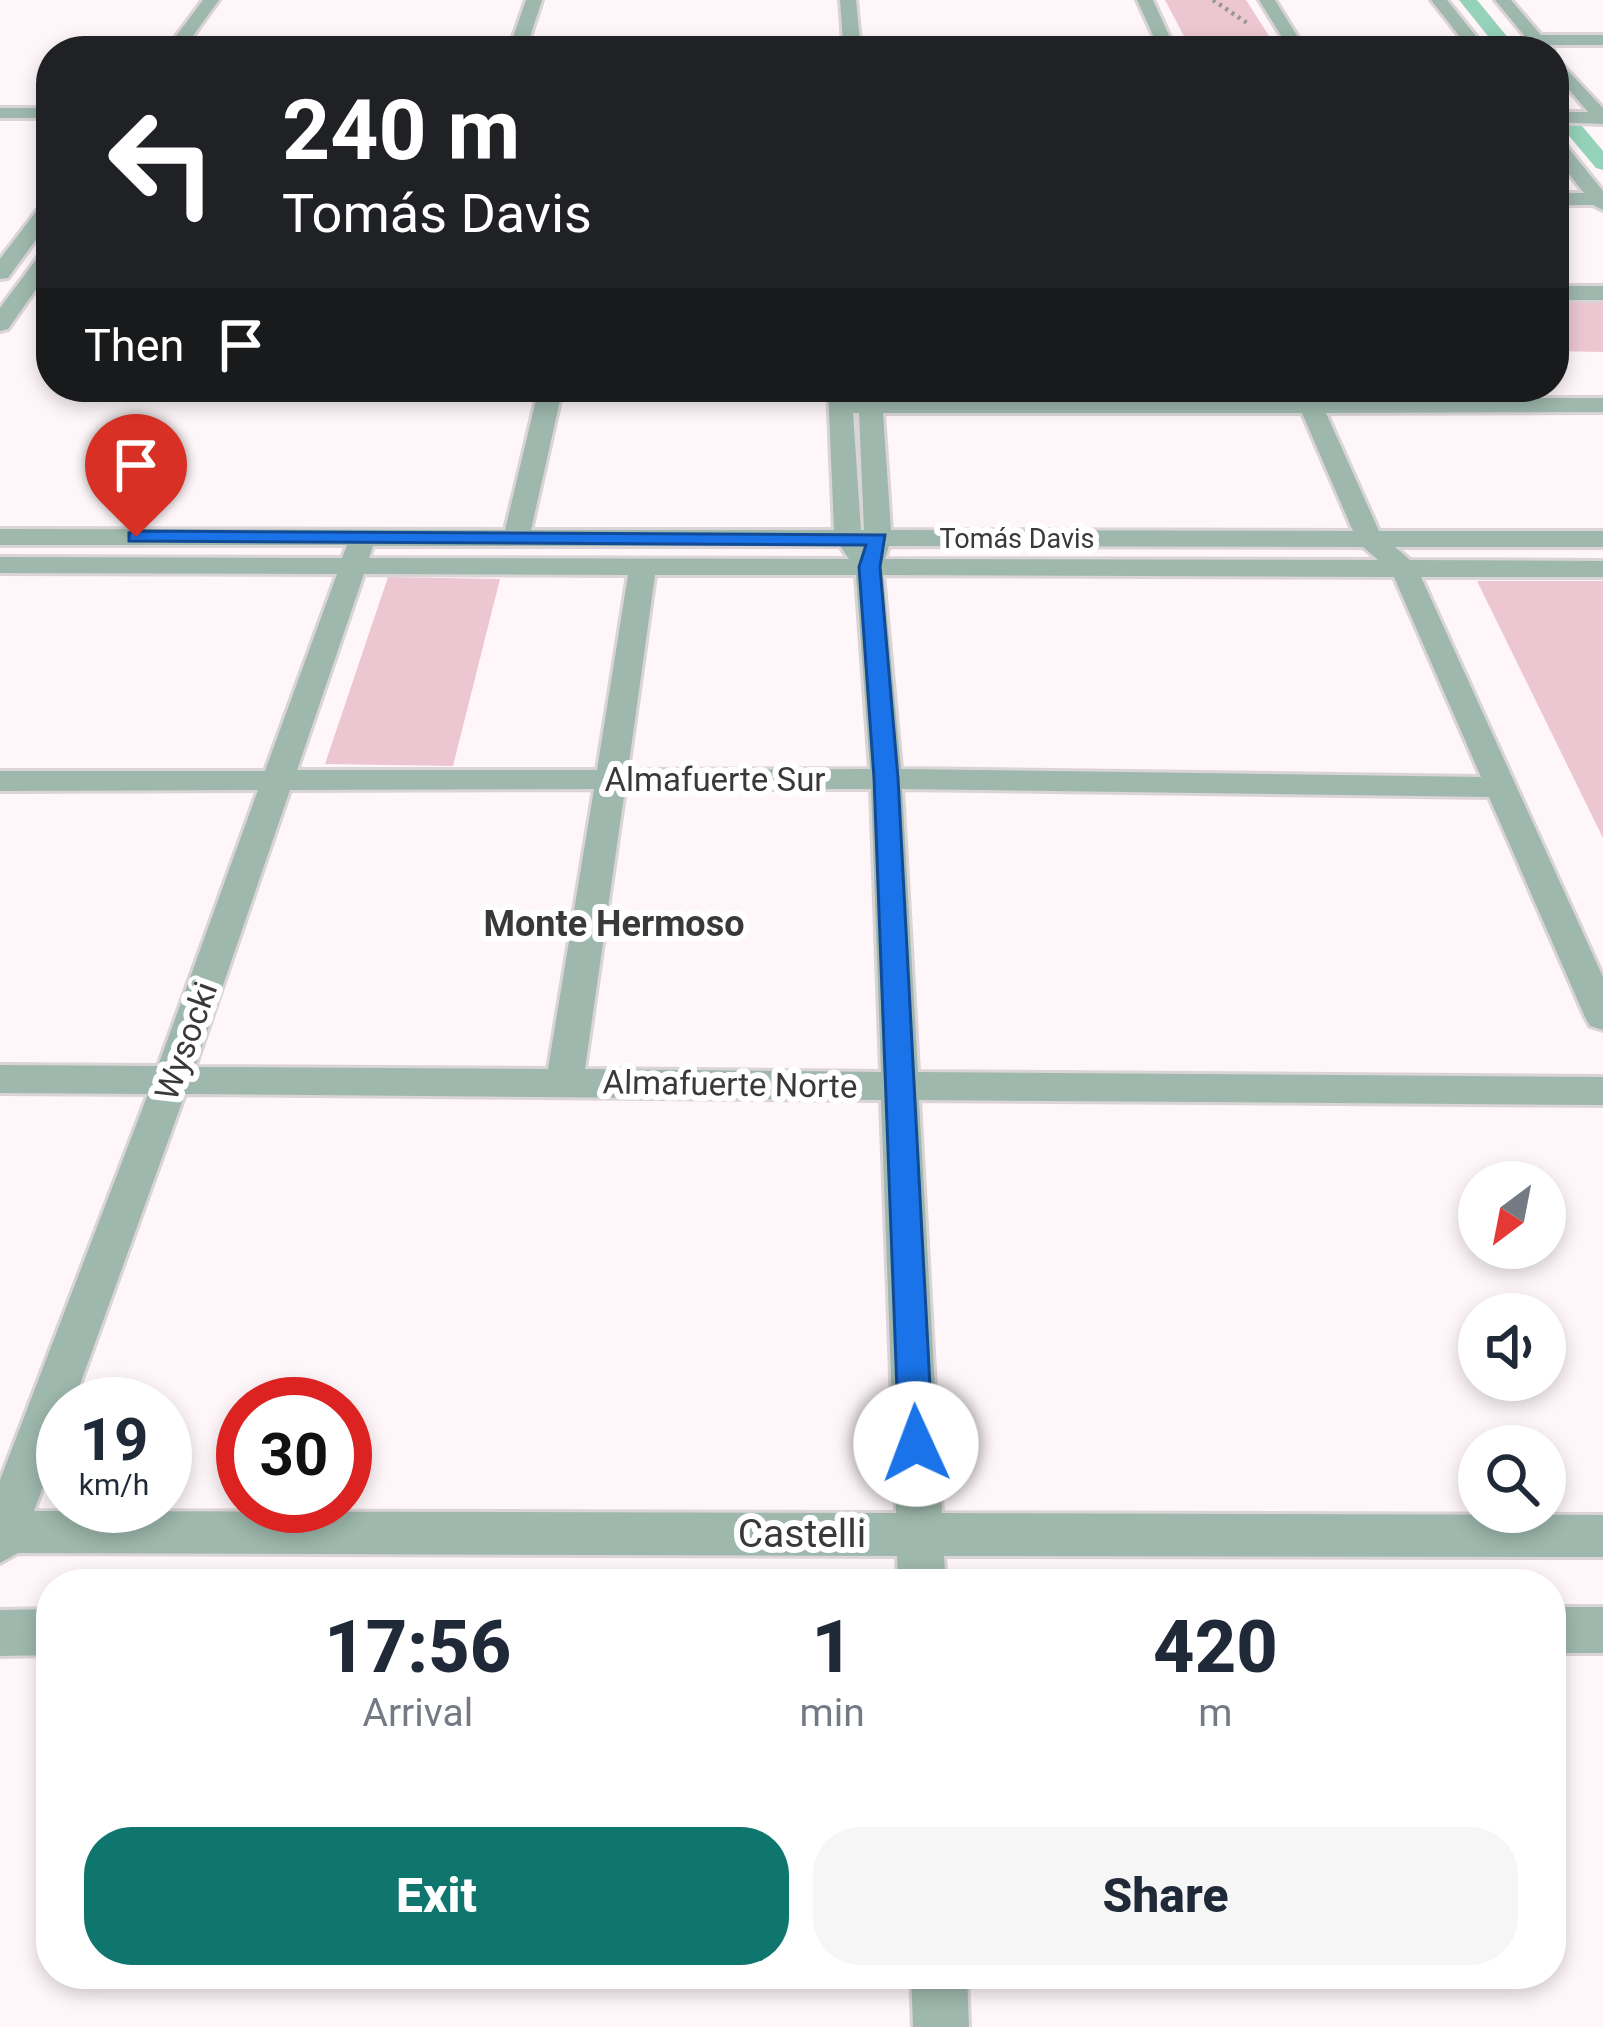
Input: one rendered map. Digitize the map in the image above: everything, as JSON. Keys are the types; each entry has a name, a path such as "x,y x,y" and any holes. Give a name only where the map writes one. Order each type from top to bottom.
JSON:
{"street":[{"path":"184,36 211,0"},
{"path":"213,36 234,0"},
{"path":"519,36 534,0"},
{"path":"848,0 851,36"},
{"path":"1145,0 1161,36"},
{"path":"1267,0 1289,36"},
{"path":"1439,0 1468,36"},
{"path":"1503,0 1533,36"},
{"path":"1569,43 1603,40"},
{"path":"1569,78 1603,118"},
{"path":"0,113 36,113"},
{"path":"1569,118 1603,118"},
{"path":"1569,161 1601,202"},
{"path":"1569,200 1601,202"},
{"path":"0,274 36,225"},
{"path":"8,301 36,270"},
{"path":"1569,293 1603,292"},
{"path":"516,537 547,402"},
{"path":"841,402 865,548 886,778 921,1569"},
{"path":"865,548 870,402"},
{"path":"1308,402 1370,538 1405,569 1603,1017"},
{"path":"1471,402 1603,406"},
{"name":"Tomás Davis","path":"0,537 643,567 865,548 1370,538 1603,539"},
{"name":"Tomás Davis","path":"0,566 359,552 516,537 1405,569 1603,569"},
{"name":"Wysocki","path":"1,1535 172,1080 359,552"},
{"path":"565,1082 643,567"},
{"name":"Almafuerte Sur","path":"0,781 886,778 1502,787"},
{"name":"Almafuerte Norte","path":"0,1078 1603,1091"},
{"name":"Castelli","path":"1,1535 1603,1536"},
{"path":"1566,1630 1603,1630"},
{"path":"0,1633 36,1632"},
{"path":"940,1989 941,2027"}],"shaded area":[{"path":"1165,0 1246,0 1269,36 1184,36"},
{"path":"1569,301 1603,302 1603,352 1569,351"},
{"path":"388,577 500,579 453,766 325,764"},
{"path":"1477,581 1603,581 1603,838"}],"waterway":[{"path":"1468,0 1498,36"},
{"path":"1569,123 1603,164"}],"district":[{"name":"Monte Hermoso","path":"614,924"}],"route":[{"path":"136,537 878,539 869,567 886,778 916,1444"}]}
